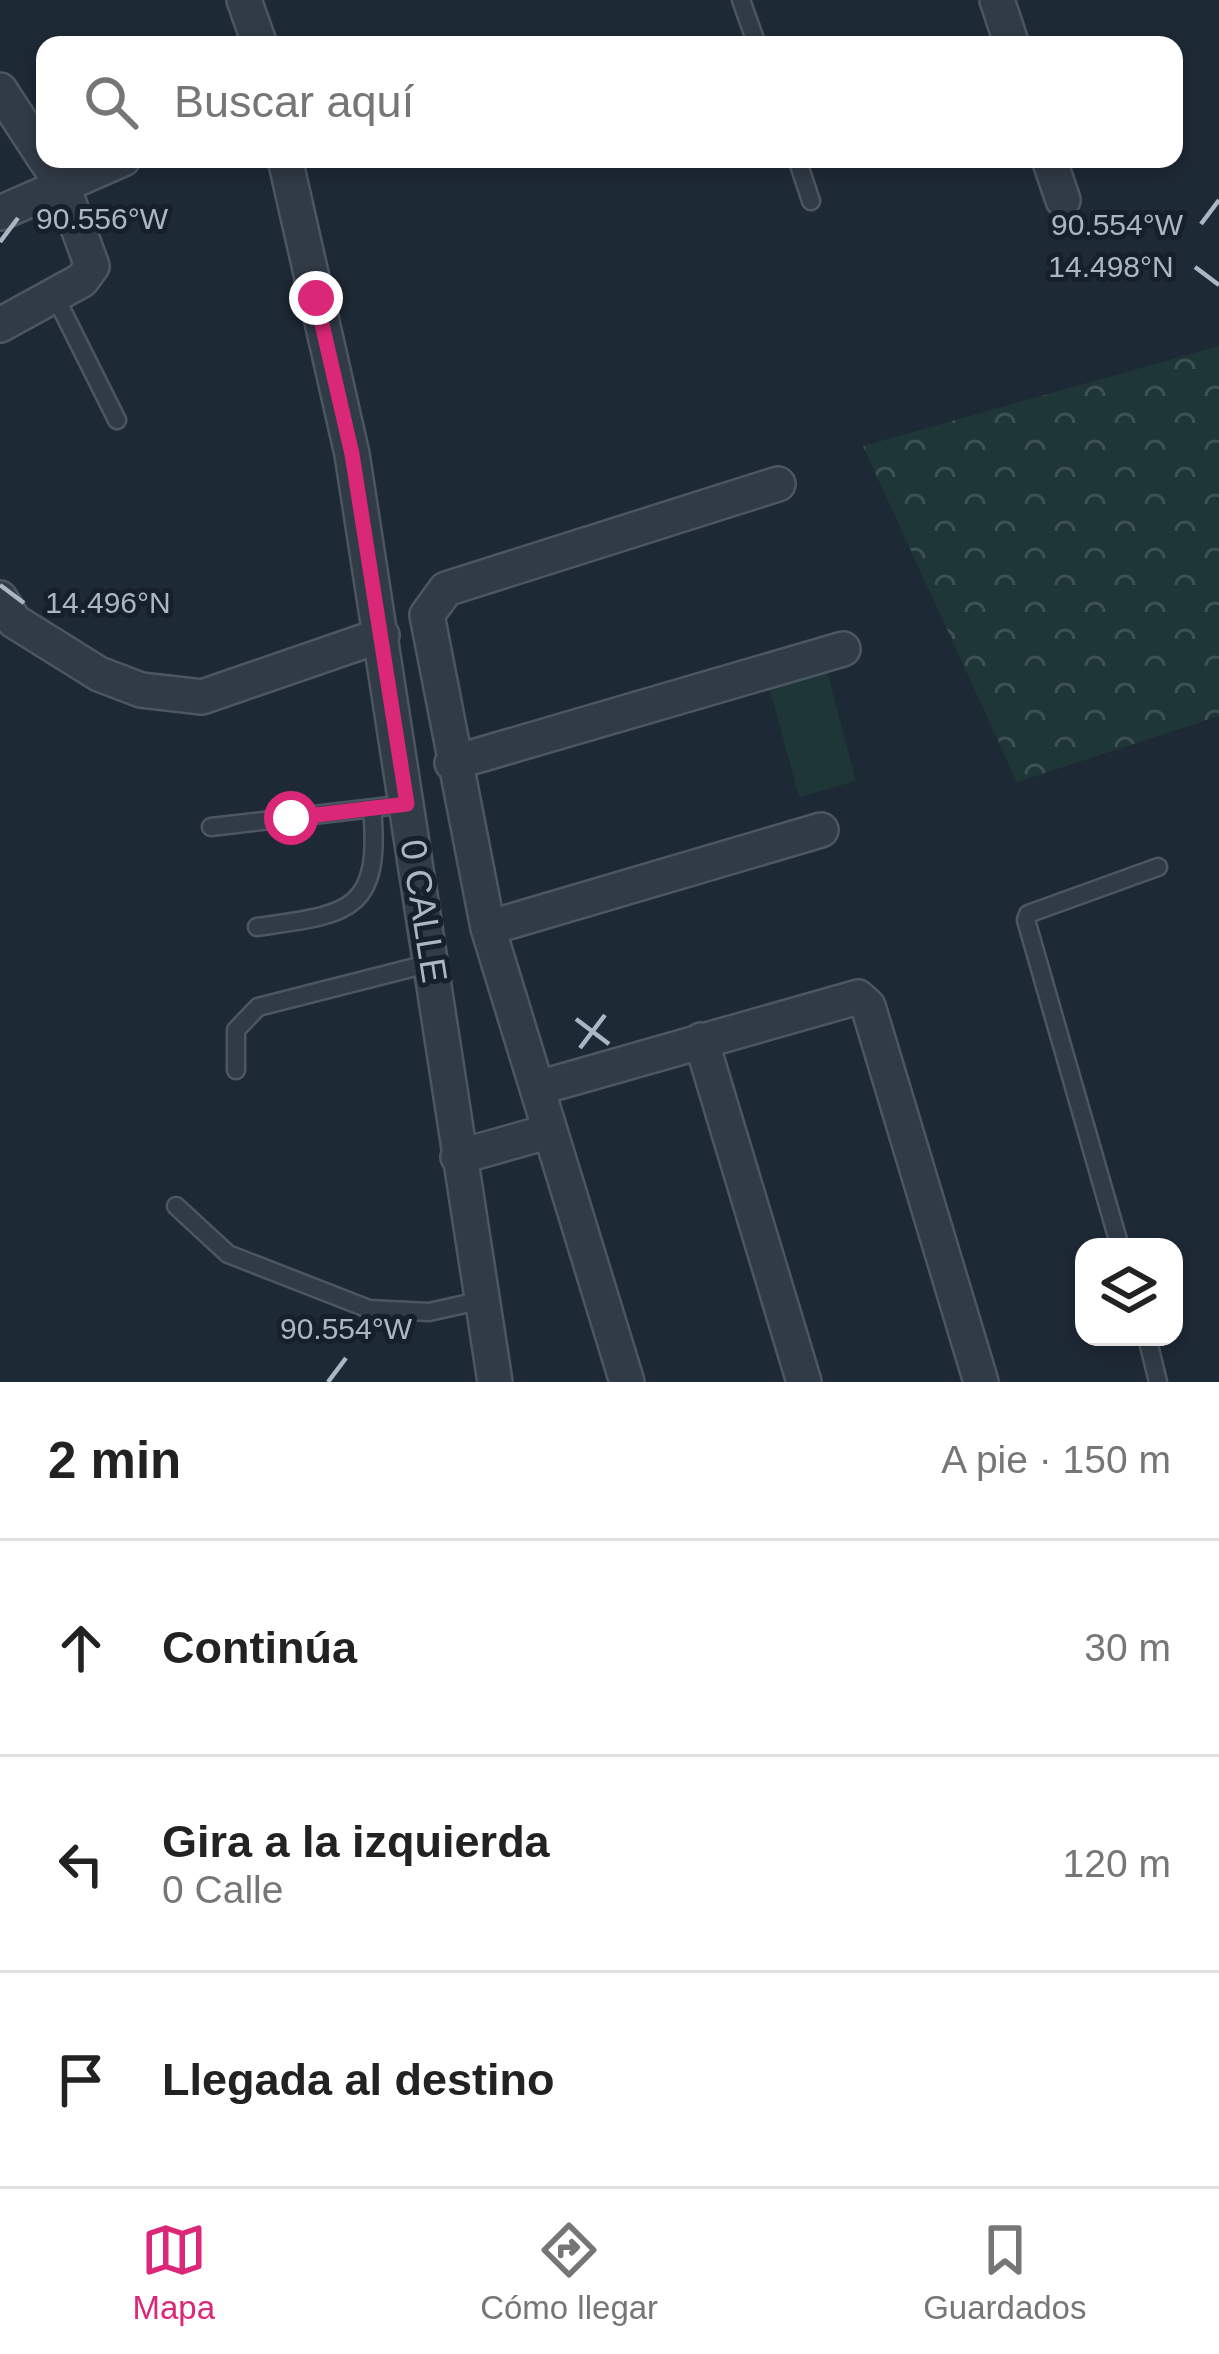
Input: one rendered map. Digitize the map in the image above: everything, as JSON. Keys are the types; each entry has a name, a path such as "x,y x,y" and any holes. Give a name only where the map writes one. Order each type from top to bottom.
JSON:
{"street":[{"path":"244,0 257,36"},
{"path":"997,0 1009,36"},
{"path":"0,90 36,144"},
{"path":"0,213 50,168"},
{"path":"0,325 82,280 92,266 51,168"},
{"name":"0 CALLE","path":"287,168 352,454 495,1382"},
{"path":"1052,168 1063,200"},
{"path":"627,1382 488,928 452,763 427,616 446,589 778,484"},
{"path":"0,598 14,621 99,674 141,690 202,697 382,635"},
{"path":"452,763 843,649"},
{"path":"488,928 821,830"},
{"path":"538,1088 849,996 868,1006 981,1382"},
{"path":"701,1040 804,1382"},
{"path":"458,1156 547,1132"}],"lane":[{"path":"741,0 755,36"},
{"path":"800,168 812,201"},
{"path":"55,296 117,420"},
{"path":"211,827 407,804"},
{"path":"257,927 337,916 364,894 375,844 372,808"},
{"path":"1117,1238 1026,920 1038,910 1158,867"},
{"path":"236,1070 236,1030 258,1007 432,962"},
{"path":"176,1206 228,1254 369,1309 429,1312 483,1300"},
{"path":"1150,1346 1158,1382"}],"green space":[{"path":"1219,346 1219,716 1017,782 863,446"},
{"path":"824,660 856,781 799,797 766,675"}],"route":[{"path":"291,818 407,804 352,454 316,298"}]}
